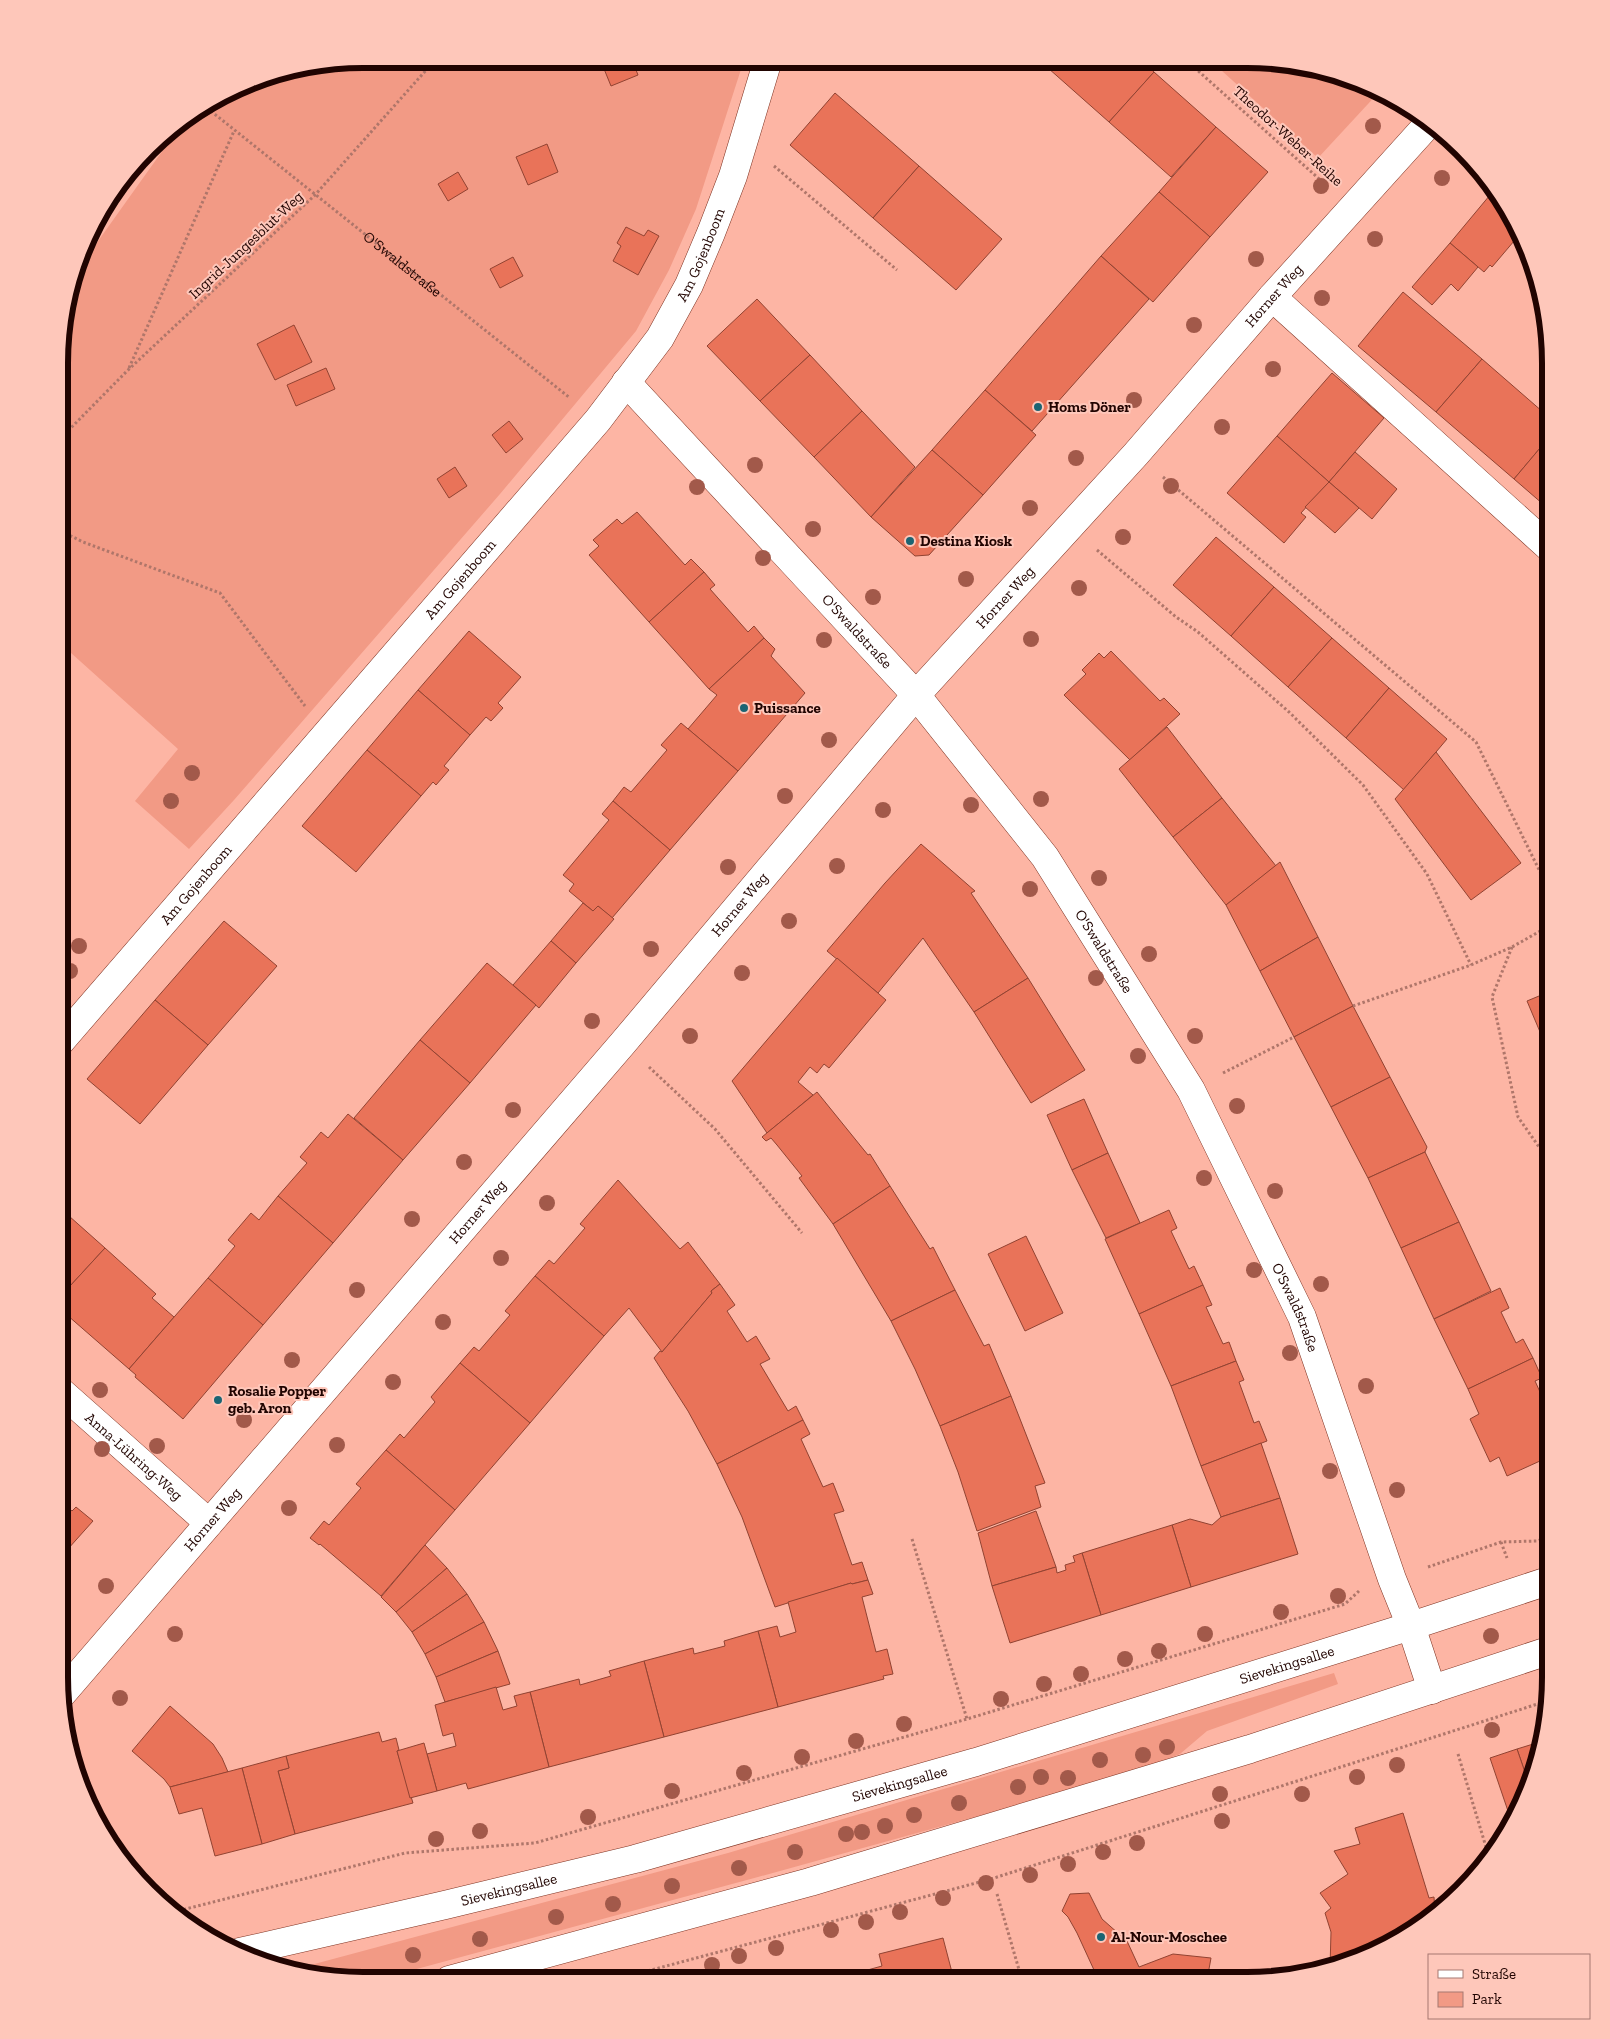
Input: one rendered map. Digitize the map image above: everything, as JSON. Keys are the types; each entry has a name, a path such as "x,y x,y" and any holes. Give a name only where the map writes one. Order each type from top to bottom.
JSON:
{"street":[{"name":"Am Gojenboom","path":"68,1033 598,420 660,338 689,285 718,217 744,141 766,68"},
{"name":"Horner Weg","path":"68,1687 623,1043 916,695 1136,454 1272,297 1425,127"},
{"path":"1272,297 1542,541"},
{"name":"O'Swaldstraße","path":"626,382 916,695 1045,857 1191,1090 1302,1317 1432,1690"},
{"name":"Anna-Lühring-Weg","path":"68,1398 209,1522"},
{"name":"Sievekingsallee","path":"251,1949 635,1859 976,1762 1411,1626 1542,1583"},
{"path":"478,1972 810,1882 1250,1749 1542,1653"}],"path":[{"name":"Ingrid-Jungesblut-Weg","path":"68,431 127,371 315,195 428,68"},
{"name":"Theodor-Weber-Reihe","path":"1195,68 1352,208"},
{"name":"O'Swaldstraße","path":"210,110 598,420"},
{"path":"127,371 234,130"},
{"path":"744,141 897,270"},
{"path":"1136,454 1476,742 1542,876"},
{"path":"1070,527 1176,617 1198,632 1289,712 1364,785 1427,874 1471,966"},
{"path":"68,534 83,542 220,593 309,712"},
{"path":"1353,1006 1471,966 1512,947 1542,929"},
{"path":"1512,947 1492,997 1518,1117 1542,1151"},
{"path":"1191,1090 1294,1037"},
{"path":"623,1043 715,1129 802,1233"},
{"path":"912,1539 967,1719"},
{"path":"1428,1567 1501,1542 1542,1539"},
{"path":"182,1910 405,1852 535,1843 967,1719 1345,1604 1363,1588"},
{"path":"644,1972 991,1879 1541,1703"},
{"path":"1458,1754 1487,1849"},
{"path":"997,1894 1020,1972"}],"green space":[{"path":"343,68 741,68 696,209 669,270 636,331 500,494 234,800 189,849 135,801 178,749 68,650 68,343 73,305 88,255 172,138 215,107 268,83 305,73"},
{"path":"1219,68 1267,68 1305,73 1342,83 1375,97 1318,158"},
{"path":"1334,1673 1338,1684 1207,1731 1180,1754 1119,1777 758,1877 406,1972 343,1971 306,1966 728,1853"}],"building":[{"path":"604,68 635,68 638,75 611,86"},
{"path":"1048,68 1150,68 1154,72 1109,122"},
{"path":"1154,72 1216,127 1171,177 1109,122"},
{"path":"835,93 919,166 873,218 790,145"},
{"path":"1216,127 1268,172 1210,237 1159,192"},
{"path":"547,144 558,172 528,185 516,157"},
{"path":"919,166 1002,239 956,290 873,218"},
{"path":"458,172 468,189 448,201 438,184"},
{"path":"1159,192 1210,237 1153,302 1101,256"},
{"path":"1490,195 1515,240 1492,267 1490,265 1484,272 1450,243"},
{"path":"626,227 644,236 648,230 659,236 638,275 613,261 621,246 617,243"},
{"path":"1450,243 1478,267 1458,291 1451,284 1432,305 1412,287"},
{"path":"1101,256 1149,299 1032,431 985,390"},
{"path":"513,257 523,276 500,288 490,269"},
{"path":"1403,292 1482,359 1436,412 1358,346"},
{"path":"757,299 810,355 760,401 707,346"},
{"path":"294,325 312,362 275,380 257,344"},
{"path":"810,355 862,411 814,457 760,401"},
{"path":"1482,359 1542,411 1542,446 1514,479 1436,412"},
{"path":"326,368 335,389 296,406 287,385"},
{"path":"1332,373 1384,418 1329,482 1277,436"},
{"path":"985,390 1036,435 983,495 932,450"},
{"path":"862,411 915,467 871,517 814,457"},
{"path":"509,421 523,439 506,453 492,435"},
{"path":"1277,436 1329,482 1301,513 1306,517 1284,543 1227,493"},
{"path":"1542,446 1542,503 1514,479"},
{"path":"932,450 983,495 929,555 915,556 871,517"},
{"path":"1355,452 1397,489 1372,519 1329,482"},
{"path":"455,467 467,486 449,498 437,479"},
{"path":"1329,482 1359,508 1335,533 1305,507"},
{"path":"637,512 685,565 691,559 704,572 649,622 589,555 599,546 593,540 617,519 622,524"},
{"path":"1216,537 1274,587 1231,636 1173,585"},
{"path":"704,572 715,585 710,589 748,632 754,626 764,638 709,689 649,622"},
{"path":"1274,587 1332,638 1288,687 1231,636"},
{"path":"469,631 521,677 498,703 503,708 491,721 486,717 470,735 418,690"},
{"path":"764,638 775,649 771,656 805,693 738,771 688,729 717,695 709,689"},
{"path":"1332,638 1389,688 1346,738 1288,687"},
{"path":"1111,651 1160,701 1164,698 1180,714 1130,760 1064,695 1086,674 1082,670 1099,653 1104,658"},
{"path":"1389,688 1447,739 1404,790 1346,738"},
{"path":"418,690 470,735 444,766 449,770 436,785 433,782 421,796 367,750"},
{"path":"681,723 738,771 670,850 613,801 624,787 631,792 667,750 661,745"},
{"path":"1167,727 1222,798 1173,837 1119,769"},
{"path":"367,750 421,796 356,872 302,826"},
{"path":"1436,752 1521,863 1471,900 1395,799"},
{"path":"1222,798 1276,866 1226,905 1173,837"},
{"path":"613,801 670,850 612,918 598,906 593,911 569,891 574,884 563,875 609,820 602,814"},
{"path":"921,844 975,891 971,893 1028,978 974,1012 923,938 878,993 827,951"},
{"path":"1280,862 1318,937 1260,971 1226,905"},
{"path":"583,903 593,911 598,906 614,919 576,963 551,941"},
{"path":"224,921 277,966 208,1045 155,1000"},
{"path":"1318,937 1353,1006 1294,1037 1260,971"},
{"path":"551,941 576,963 539,1008 513,985"},
{"path":"837,958 886,1000 829,1068 824,1064 817,1073 810,1067 798,1082 813,1095 767,1133 732,1081"},
{"path":"487,963 536,1005 470,1083 420,1040"},
{"path":"1028,978 1085,1070 1031,1103 974,1012"},
{"path":"1542,995 1542,1037 1527,1001"},
{"path":"155,1000 208,1045 140,1124 87,1079"},
{"path":"1353,1006 1390,1077 1331,1107 1294,1037"},
{"path":"420,1040 470,1083 403,1160 354,1118"},
{"path":"1390,1077 1427,1147 1425,1152 1368,1178 1331,1107"},
{"path":"817,1092 868,1155 870,1154 890,1186 833,1224 799,1178 802,1176 777,1145 771,1138 766,1141 762,1137"},
{"path":"1084,1099 1108,1153 1072,1170 1047,1115"},
{"path":"348,1114 403,1160 333,1243 278,1196 307,1163 300,1157 321,1132 328,1138"},
{"path":"1425,1152 1459,1222 1401,1248 1368,1178"},
{"path":"1108,1153 1140,1223 1106,1238 1072,1170"},
{"path":"618,1180 680,1249 688,1242 720,1284 711,1291 712,1293 662,1352 629,1308 604,1336 535,1276 549,1260 554,1264 585,1228 580,1224"},
{"path":"890,1186 930,1249 933,1247 955,1290 891,1321 833,1224"},
{"path":"278,1196 333,1243 263,1325 208,1278 235,1246 228,1240 251,1213 259,1220"},
{"path":"1169,1210 1177,1228 1171,1231 1189,1269 1194,1266 1203,1285 1139,1314 1105,1239"},
{"path":"68,1215 105,1248 68,1288"},
{"path":"1459,1222 1491,1291 1434,1319 1401,1248"},
{"path":"1026,1236 1063,1313 1025,1331 988,1254"},
{"path":"105,1248 156,1294 152,1298 174,1317 129,1369 68,1316 68,1288"},
{"path":"535,1276 604,1336 530,1423 460,1363 474,1347 479,1351 510,1315 505,1311"},
{"path":"208,1278 263,1325 183,1419 135,1377 136,1375 129,1369"},
{"path":"720,1284 735,1305 727,1311 747,1342 756,1336 770,1359 760,1364 788,1411 796,1406 803,1420 717,1464 688,1411 654,1358 660,1351 662,1352 712,1293 711,1291"},
{"path":"1203,1285 1212,1305 1206,1307 1223,1344 1229,1342 1236,1361 1171,1386 1139,1314"},
{"path":"1500,1288 1509,1308 1501,1312 1516,1343 1523,1339 1533,1358 1468,1389 1434,1319"},
{"path":"955,1290 984,1346 989,1344 1011,1396 940,1426 891,1321"},
{"path":"1533,1358 1542,1378 1535,1381 1542,1396 1542,1460 1507,1476 1499,1457 1490,1462 1470,1419 1479,1414 1468,1389"},
{"path":"1236,1361 1244,1380 1239,1382 1254,1423 1259,1421 1267,1441 1201,1466 1171,1386"},
{"path":"460,1363 530,1423 455,1510 386,1450 400,1434 404,1438 435,1402 431,1397"},
{"path":"1011,1396 1045,1483 1035,1486 1041,1507 977,1531 958,1472 940,1426"},
{"path":"803,1420 810,1434 801,1439 823,1487 833,1483 844,1511 834,1514 852,1565 862,1562 868,1580 851,1583 775,1607 742,1517 717,1464"},
{"path":"1261,1443 1280,1498 1221,1517 1201,1466"},
{"path":"386,1450 455,1510 381,1596 320,1544 310,1538 324,1521 329,1525 361,1488 356,1484"},
{"path":"1280,1498 1298,1554 1191,1587 1172,1525 1190,1519 1212,1525 1221,1517"},
{"path":"76,1507 93,1521 68,1549 68,1508 72,1511"},
{"path":"1036,1511 1056,1567 992,1586 978,1533"},
{"path":"1172,1525 1191,1587 1101,1615 1082,1553"},
{"path":"425,1545 447,1568 396,1612 381,1597"},
{"path":"1082,1553 1101,1615 1010,1643 992,1586 1056,1567 1057,1573 1066,1570 1065,1565 1075,1562 1073,1556"},
{"path":"447,1568 467,1594 412,1632 396,1612"},
{"path":"868,1580 873,1594 862,1597 876,1652 887,1649 893,1674 883,1676 884,1679 778,1707 758,1631 777,1626 780,1637 796,1632 788,1602 851,1583"},
{"path":"467,1594 484,1622 425,1654 412,1632"},
{"path":"484,1622 498,1651 436,1677 425,1654"},
{"path":"758,1631 778,1707 664,1737 644,1661 693,1648 694,1654 725,1646 724,1641"},
{"path":"498,1651 510,1684 445,1702 436,1677"},
{"path":"644,1661 664,1737 549,1767 530,1692 579,1679 580,1685 611,1676 609,1671"},
{"path":"496,1687 503,1710 517,1706 514,1696 530,1692 549,1767 468,1789 466,1783 437,1791 427,1754 456,1746 453,1733 443,1736 435,1705"},
{"path":"170,1706 213,1744 228,1772 170,1787 164,1779 132,1751"},
{"path":"379,1732 382,1742 396,1738 399,1750 397,1751 413,1803 295,1834 278,1771 289,1768 286,1756"},
{"path":"424,1743 437,1791 410,1798 397,1751"},
{"path":"1534,1744 1526,1774 1517,1749"},
{"path":"1517,1749 1526,1774 1509,1813 1490,1758"},
{"path":"286,1756 289,1768 278,1771 295,1834 262,1844 242,1768"},
{"path":"242,1768 262,1844 215,1856 202,1808 179,1814 170,1787"},
{"path":"1403,1813 1429,1898 1434,1897 1434,1904 1411,1922 1378,1941 1330,1959 1331,1932 1325,1913 1331,1908 1320,1893 1348,1874 1334,1851 1360,1844 1355,1828"},
{"name":"Al-Nour-Moschee","path":"1089,1893 1102,1919 1127,1941 1139,1967 1173,1954 1211,1958 1208,1972 1096,1972 1077,1933 1068,1917 1062,1911 1070,1894"},
{"path":"943,1938 952,1972 860,1972 882,1966 879,1954"}],"place":[{"name":"Homs Döner","path":"1038,407"},
{"name":"Destina Kiosk","path":"910,541"},
{"name":"Puissance","path":"744,708"},
{"name":"Rosalie Popper geb. Aron","path":"218,1400"},
{"name":"Al-Nour-Moschee","path":"1101,1937"}]}
